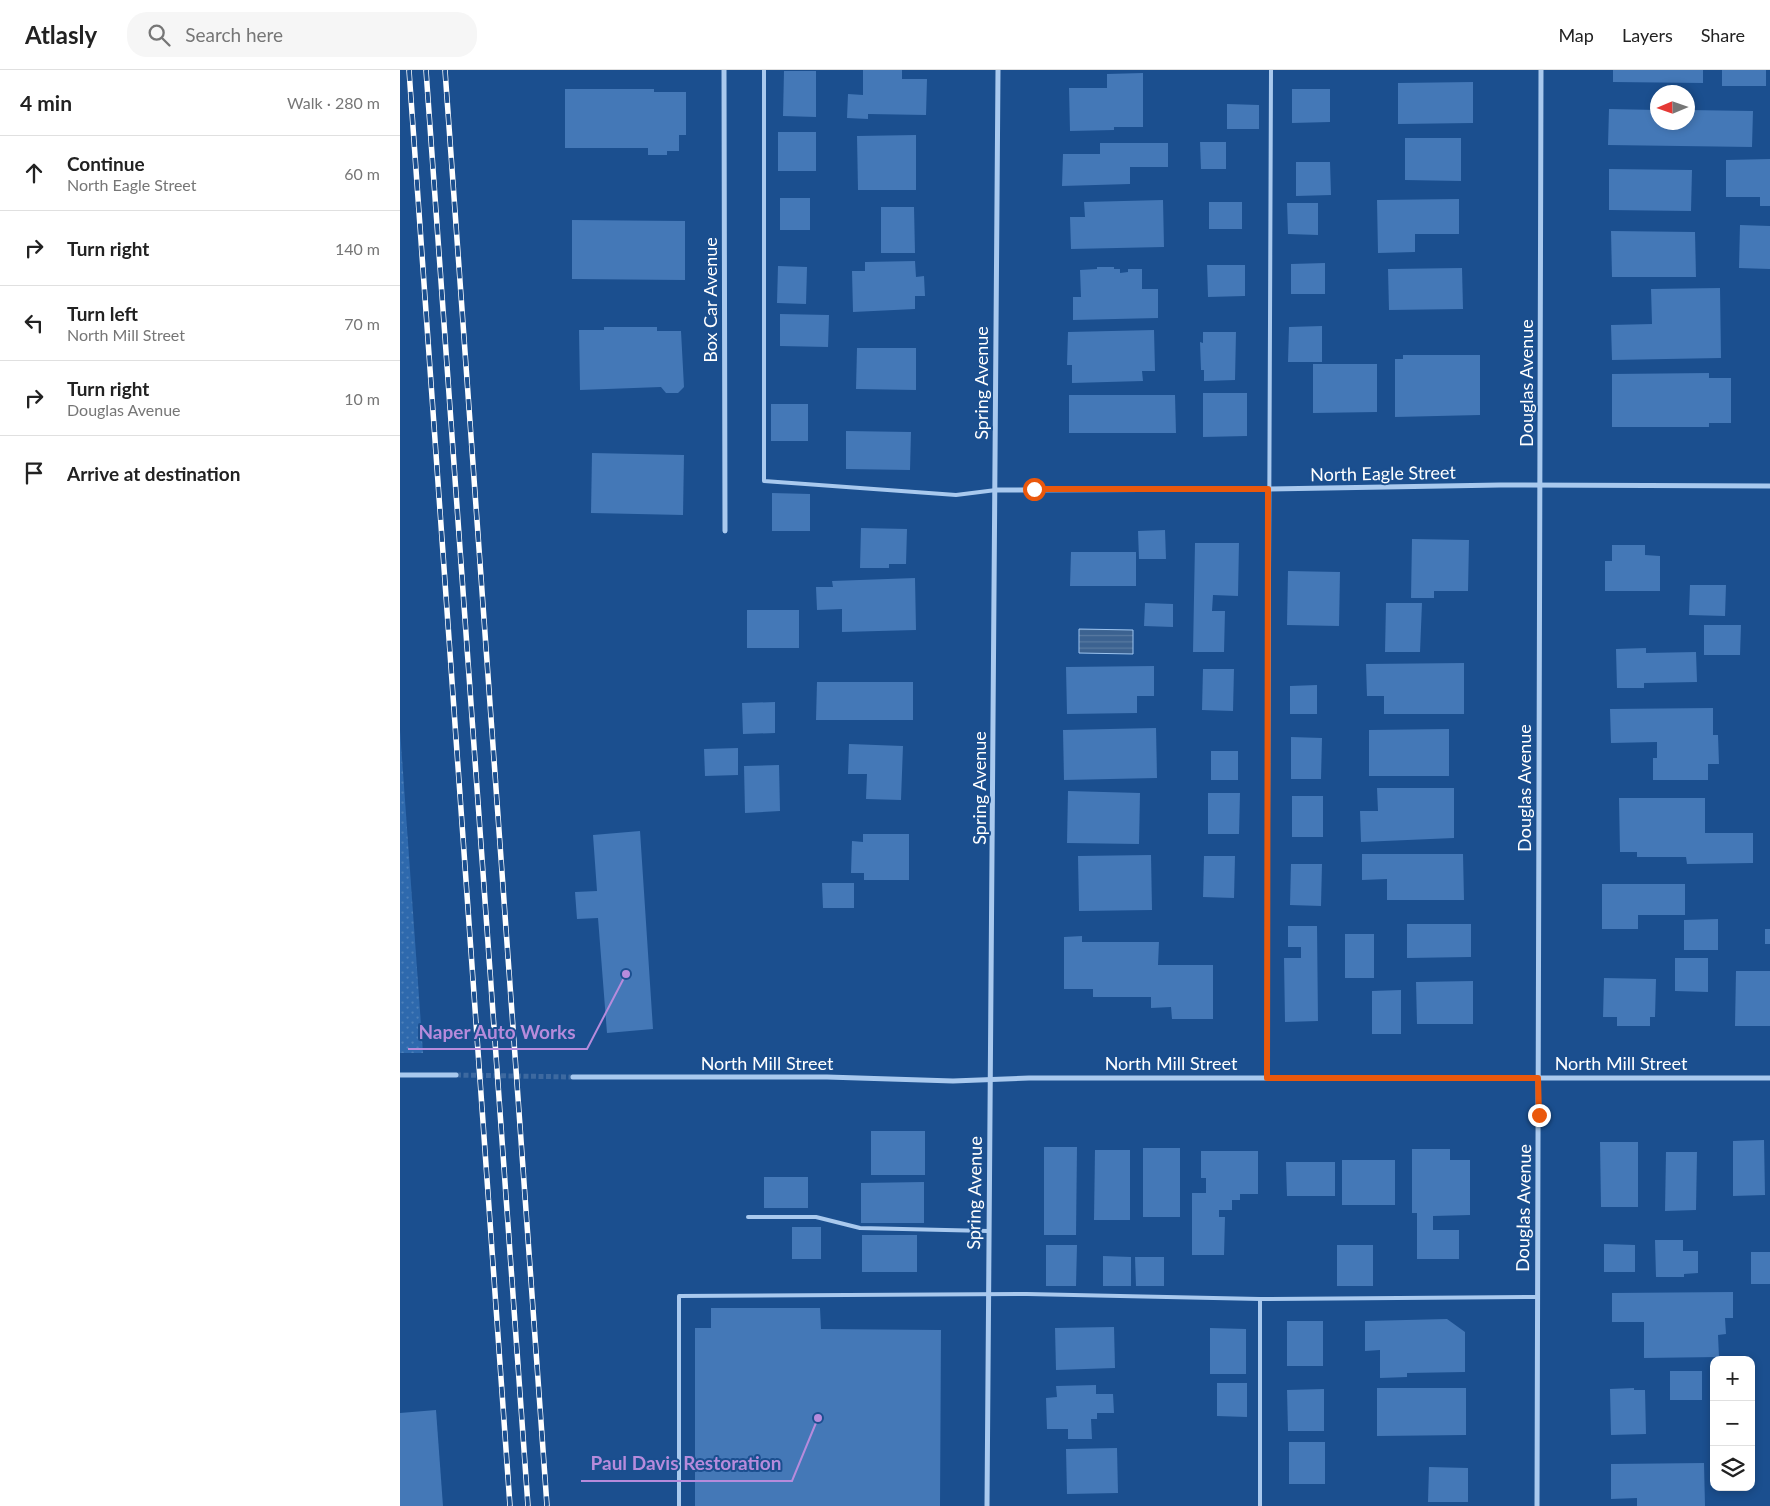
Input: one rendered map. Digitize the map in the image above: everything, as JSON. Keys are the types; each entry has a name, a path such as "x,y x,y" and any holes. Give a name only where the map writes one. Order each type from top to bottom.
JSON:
{"street":[{"name":"Box Car Avenue","path":"724,70 725,531"},
{"name":"Spring Avenue","path":"987,1506 998,70"},
{"name":"Douglas Avenue","path":"1538,1506 1541,70"},
{"name":"North Eagle Street","path":"996,490 1540,485 1770,486"},
{"path":"400,1075 456,1075"},
{"name":"North Mill Street","path":"573,1077 827,1077 953,1081 991,1079 1770,1078"}],"lane":[{"path":"764,70 764,482 956,495 996,490"},
{"path":"1267,1078 1271,70"},
{"path":"748,1217 816,1217 860,1228 988,1231"},
{"path":"679,1506 679,1296 988,1294 1260,1299 1537,1297"},
{"path":"1260,1299 1260,1506"}],"shaded area":[{"path":"1079,629 1133,630 1133,654 1079,653"},
{"path":"400,730 423,1053 400,1053"}],"building":[{"path":"863,70 902,70 902,79 927,79 926,115 868,114 868,119 847,118 848,94 863,95"},
{"path":"1613,70 1703,70 1703,83 1613,82"},
{"path":"1722,70 1766,70 1766,86 1722,86"},
{"path":"784,71 816,71 816,117 783,116"},
{"path":"1143,73 1143,127 1114,127 1114,130 1070,131 1069,88 1107,88 1107,74"},
{"path":"1473,82 1473,123 1398,124 1398,83"},
{"path":"565,89 654,89 654,92 686,92 686,135 679,135 679,151 667,151 667,155 648,155 648,148 565,148"},
{"path":"1292,89 1330,89 1330,122 1292,123"},
{"path":"1227,104 1259,105 1259,129 1227,129"},
{"path":"1609,109 1650,110 1650,130 1695,130 1695,110 1753,111 1752,147 1608,145"},
{"path":"778,132 816,132 816,171 778,171"},
{"path":"916,135 916,190 858,190 857,136"},
{"path":"1405,138 1461,138 1461,181 1405,180"},
{"path":"1200,142 1226,142 1226,169 1201,169"},
{"path":"1100,143 1168,143 1168,167 1130,167 1130,184 1062,186 1063,154 1100,154"},
{"path":"1770,159 1770,206 1760,206 1760,197 1726,197 1726,160"},
{"path":"1296,162 1330,162 1331,195 1296,196"},
{"path":"1609,169 1692,170 1691,211 1609,210"},
{"path":"780,198 810,198 810,230 780,230"},
{"path":"1459,199 1459,234 1415,234 1415,252 1378,253 1377,200"},
{"path":"1163,200 1164,247 1071,249 1070,217 1085,217 1084,202"},
{"path":"1209,202 1242,202 1242,229 1209,229"},
{"path":"1287,203 1318,203 1318,235 1288,234"},
{"path":"881,207 914,207 915,253 881,253"},
{"path":"572,220 685,221 685,280 572,279"},
{"path":"1740,225 1770,226 1770,269 1739,268"},
{"path":"1611,231 1695,232 1696,277 1612,277"},
{"path":"915,261 916,277 924,276 925,296 915,296 915,309 853,312 852,271 865,271 865,262"},
{"path":"1325,263 1325,294 1291,294 1291,264"},
{"path":"1207,265 1245,265 1245,296 1208,297"},
{"path":"778,266 807,267 806,304 777,303"},
{"path":"1097,267 1114,267 1114,269 1120,269 1120,273 1128,272 1128,269 1142,269 1142,289 1158,289 1158,318 1073,320 1073,297 1081,297 1080,270 1097,269"},
{"path":"1462,268 1463,309 1389,310 1388,269"},
{"path":"1720,288 1721,358 1612,360 1611,325 1652,324 1651,289"},
{"path":"780,314 829,315 828,347 780,346"},
{"path":"1322,326 1322,362 1288,362 1289,327"},
{"path":"604,327 657,327 657,331 681,331 684,387 678,393 666,393 661,387 580,390 579,330 604,330"},
{"path":"1154,330 1155,371 1142,371 1143,381 1072,383 1072,365 1067,365 1068,332"},
{"path":"1203,332 1236,332 1235,380 1204,381 1204,370 1201,370 1200,342 1203,343"},
{"path":"857,348 916,348 916,390 856,389"},
{"path":"1403,355 1480,355 1480,415 1395,417 1395,359 1403,359"},
{"path":"1313,364 1377,364 1377,412 1313,413"},
{"path":"1709,373 1709,378 1731,378 1731,423 1709,423 1709,427 1612,427 1612,374"},
{"path":"1203,393 1247,393 1247,436 1203,437"},
{"path":"1069,395 1175,395 1176,433 1069,433"},
{"path":"771,404 808,404 808,441 771,441"},
{"path":"846,431 911,432 910,470 846,469"},
{"path":"592,453 684,455 683,515 591,513"},
{"path":"772,493 810,494 810,531 772,531"},
{"path":"861,528 907,529 906,564 889,564 889,568 860,568"},
{"path":"1165,530 1166,559 1139,559 1138,531"},
{"path":"1412,539 1469,540 1468,591 1434,591 1434,598 1411,598"},
{"path":"1195,543 1239,543 1238,596 1213,595 1212,611 1225,611 1224,652 1193,652"},
{"path":"1612,545 1645,545 1645,555 1660,556 1660,591 1605,591 1605,561 1612,561"},
{"path":"1071,552 1136,552 1136,586 1070,586"},
{"path":"1288,571 1340,572 1339,626 1287,625"},
{"path":"915,578 916,630 842,632 842,609 817,610 816,587 833,587 832,581"},
{"path":"1690,585 1726,585 1725,616 1689,615"},
{"path":"1145,603 1173,604 1173,627 1144,626"},
{"path":"1386,603 1422,603 1420,652 1385,652"},
{"path":"747,610 799,610 799,648 747,648"},
{"path":"1704,625 1741,625 1740,655 1704,655"},
{"path":"1646,648 1646,653 1696,652 1697,682 1644,683 1644,688 1617,688 1616,649"},
{"path":"1464,663 1464,714 1384,714 1384,696 1367,696 1366,664"},
{"path":"1154,666 1154,696 1137,696 1137,713 1067,714 1066,667"},
{"path":"1203,669 1234,669 1233,711 1202,710"},
{"path":"817,682 913,682 913,720 816,720"},
{"path":"1317,685 1317,714 1290,714 1290,686"},
{"path":"775,702 775,733 743,734 742,703"},
{"path":"1713,708 1713,735 1718,735 1719,764 1708,764 1708,780 1653,780 1653,758 1657,758 1657,742 1611,743 1610,709"},
{"path":"1156,728 1157,778 1064,780 1063,730"},
{"path":"1449,729 1449,776 1369,776 1369,730"},
{"path":"1291,737 1322,738 1321,779 1291,779"},
{"path":"849,744 903,746 901,800 866,799 867,774 848,774"},
{"path":"738,748 738,775 705,776 704,749"},
{"path":"1211,751 1238,751 1238,780 1211,780"},
{"path":"779,765 780,811 745,813 744,766"},
{"path":"1377,788 1454,788 1454,838 1361,842 1360,811 1378,811"},
{"path":"1068,791 1140,793 1139,844 1067,843"},
{"path":"1208,793 1240,793 1239,834 1208,834"},
{"path":"1292,796 1323,796 1323,837 1292,837"},
{"path":"1619,798 1705,798 1705,833 1753,833 1753,863 1687,864 1686,857 1637,857 1637,852 1620,852"},
{"path":"640,831 653,1029 607,1033 598,918 577,919 575,892 597,891 593,835"},
{"path":"863,834 909,834 909,880 864,880 864,873 851,873 852,841 863,842"},
{"path":"1362,854 1463,854 1464,900 1387,900 1387,879 1362,880"},
{"path":"1151,855 1152,910 1079,911 1078,856"},
{"path":"1204,856 1235,856 1234,898 1203,897"},
{"path":"1291,864 1322,864 1321,906 1290,905"},
{"path":"822,883 854,883 854,908 823,908"},
{"path":"1602,884 1685,884 1685,915 1638,915 1638,929 1602,929"},
{"path":"1718,919 1718,950 1684,950 1684,920"},
{"path":"1407,924 1471,924 1471,957 1407,958"},
{"path":"1288,926 1317,926 1318,1021 1285,1022 1284,958 1301,958 1301,947 1288,947"},
{"path":"1765,929 1770,929 1770,944 1765,944"},
{"path":"1345,934 1374,934 1374,978 1345,978"},
{"path":"1082,936 1082,942 1159,942 1158,965 1213,965 1213,1019 1172,1019 1171,1007 1151,1008 1151,997 1093,997 1093,989 1064,989 1064,937"},
{"path":"1675,958 1708,958 1708,992 1675,991"},
{"path":"1736,971 1770,971 1770,1026 1735,1026"},
{"path":"1604,978 1656,979 1655,1017 1650,1017 1650,1026 1617,1026 1617,1017 1603,1017"},
{"path":"1473,981 1473,1024 1417,1024 1416,982"},
{"path":"1401,990 1401,1034 1372,1034 1372,991"},
{"path":"871,1131 925,1131 925,1175 871,1175"},
{"path":"1764,1140 1765,1195 1733,1196 1733,1141"},
{"path":"1600,1142 1638,1142 1638,1207 1601,1207"},
{"path":"1044,1147 1077,1147 1076,1235 1044,1235"},
{"path":"1143,1148 1180,1148 1180,1217 1143,1217"},
{"path":"1412,1149 1450,1149 1450,1160 1470,1160 1470,1215 1433,1216 1433,1230 1459,1230 1459,1259 1417,1259 1417,1213 1412,1213"},
{"path":"1095,1150 1130,1150 1130,1220 1094,1220"},
{"path":"1201,1151 1258,1151 1258,1194 1240,1194 1240,1200 1232,1200 1232,1210 1219,1210 1219,1217 1225,1217 1224,1255 1192,1255 1192,1193 1206,1193 1206,1178 1201,1178"},
{"path":"1666,1152 1697,1152 1696,1210 1665,1211"},
{"path":"1342,1160 1395,1160 1395,1205 1342,1205"},
{"path":"1286,1162 1335,1162 1335,1196 1287,1196"},
{"path":"764,1177 808,1177 808,1208 764,1208"},
{"path":"924,1182 924,1223 861,1223 861,1183"},
{"path":"792,1227 821,1227 821,1259 792,1259"},
{"path":"862,1235 917,1235 917,1272 862,1272"},
{"path":"1655,1240 1683,1240 1683,1251 1698,1251 1698,1273 1684,1274 1684,1277 1656,1277"},
{"path":"1604,1244 1635,1245 1635,1272 1604,1272"},
{"path":"1046,1245 1077,1245 1076,1286 1046,1286"},
{"path":"1337,1245 1373,1245 1373,1286 1337,1286"},
{"path":"1751,1252 1770,1252 1770,1284 1751,1284"},
{"path":"1103,1256 1131,1257 1131,1286 1103,1286"},
{"path":"1135,1257 1164,1257 1164,1286 1136,1286"},
{"path":"1733,1292 1733,1318 1725,1318 1726,1334 1718,1335 1719,1356 1644,1358 1644,1322 1612,1322 1612,1293"},
{"path":"711,1308 820,1308 821,1329 941,1330 940,1506 695,1506 695,1328 711,1328"},
{"path":"1447,1319 1465,1332 1465,1372 1407,1373 1407,1377 1380,1378 1380,1350 1365,1351 1365,1321"},
{"path":"1287,1321 1323,1321 1323,1366 1287,1366"},
{"path":"1114,1327 1115,1368 1056,1370 1055,1328"},
{"path":"1210,1328 1246,1329 1246,1374 1210,1374"},
{"path":"1670,1371 1702,1371 1702,1400 1670,1400"},
{"path":"1217,1383 1247,1383 1247,1417 1217,1416"},
{"path":"1096,1385 1096,1394 1113,1394 1114,1413 1097,1413 1097,1419 1091,1419 1092,1439 1068,1439 1068,1429 1047,1429 1046,1398 1057,1397 1056,1386"},
{"path":"1377,1388 1466,1388 1466,1435 1377,1436"},
{"path":"1634,1388 1634,1390 1645,1390 1646,1434 1611,1435 1610,1389"},
{"path":"1324,1389 1324,1431 1288,1431 1287,1390"},
{"path":"436,1410 443,1506 400,1506 400,1413"},
{"path":"1289,1442 1325,1442 1325,1484 1289,1484"},
{"path":"1117,1448 1118,1493 1067,1494 1066,1449"},
{"path":"1704,1463 1705,1506 1637,1506 1637,1498 1611,1499 1611,1464"},
{"path":"1429,1467 1468,1468 1468,1502 1428,1502"}],"tunnel":[{"path":"456,1075 573,1077"}],"railway":[{"path":"409,70 510,1506"},
{"path":"426,70 528,1506"},
{"path":"445,70 547,1506"}],"place":[{"name":"Naper Auto Works","path":"626,974"},
{"name":"Paul Davis Restoration","path":"818,1418"}],"route":[{"path":"1034,489 1268,489 1267,1078 1538,1078 1539,1115"}]}
